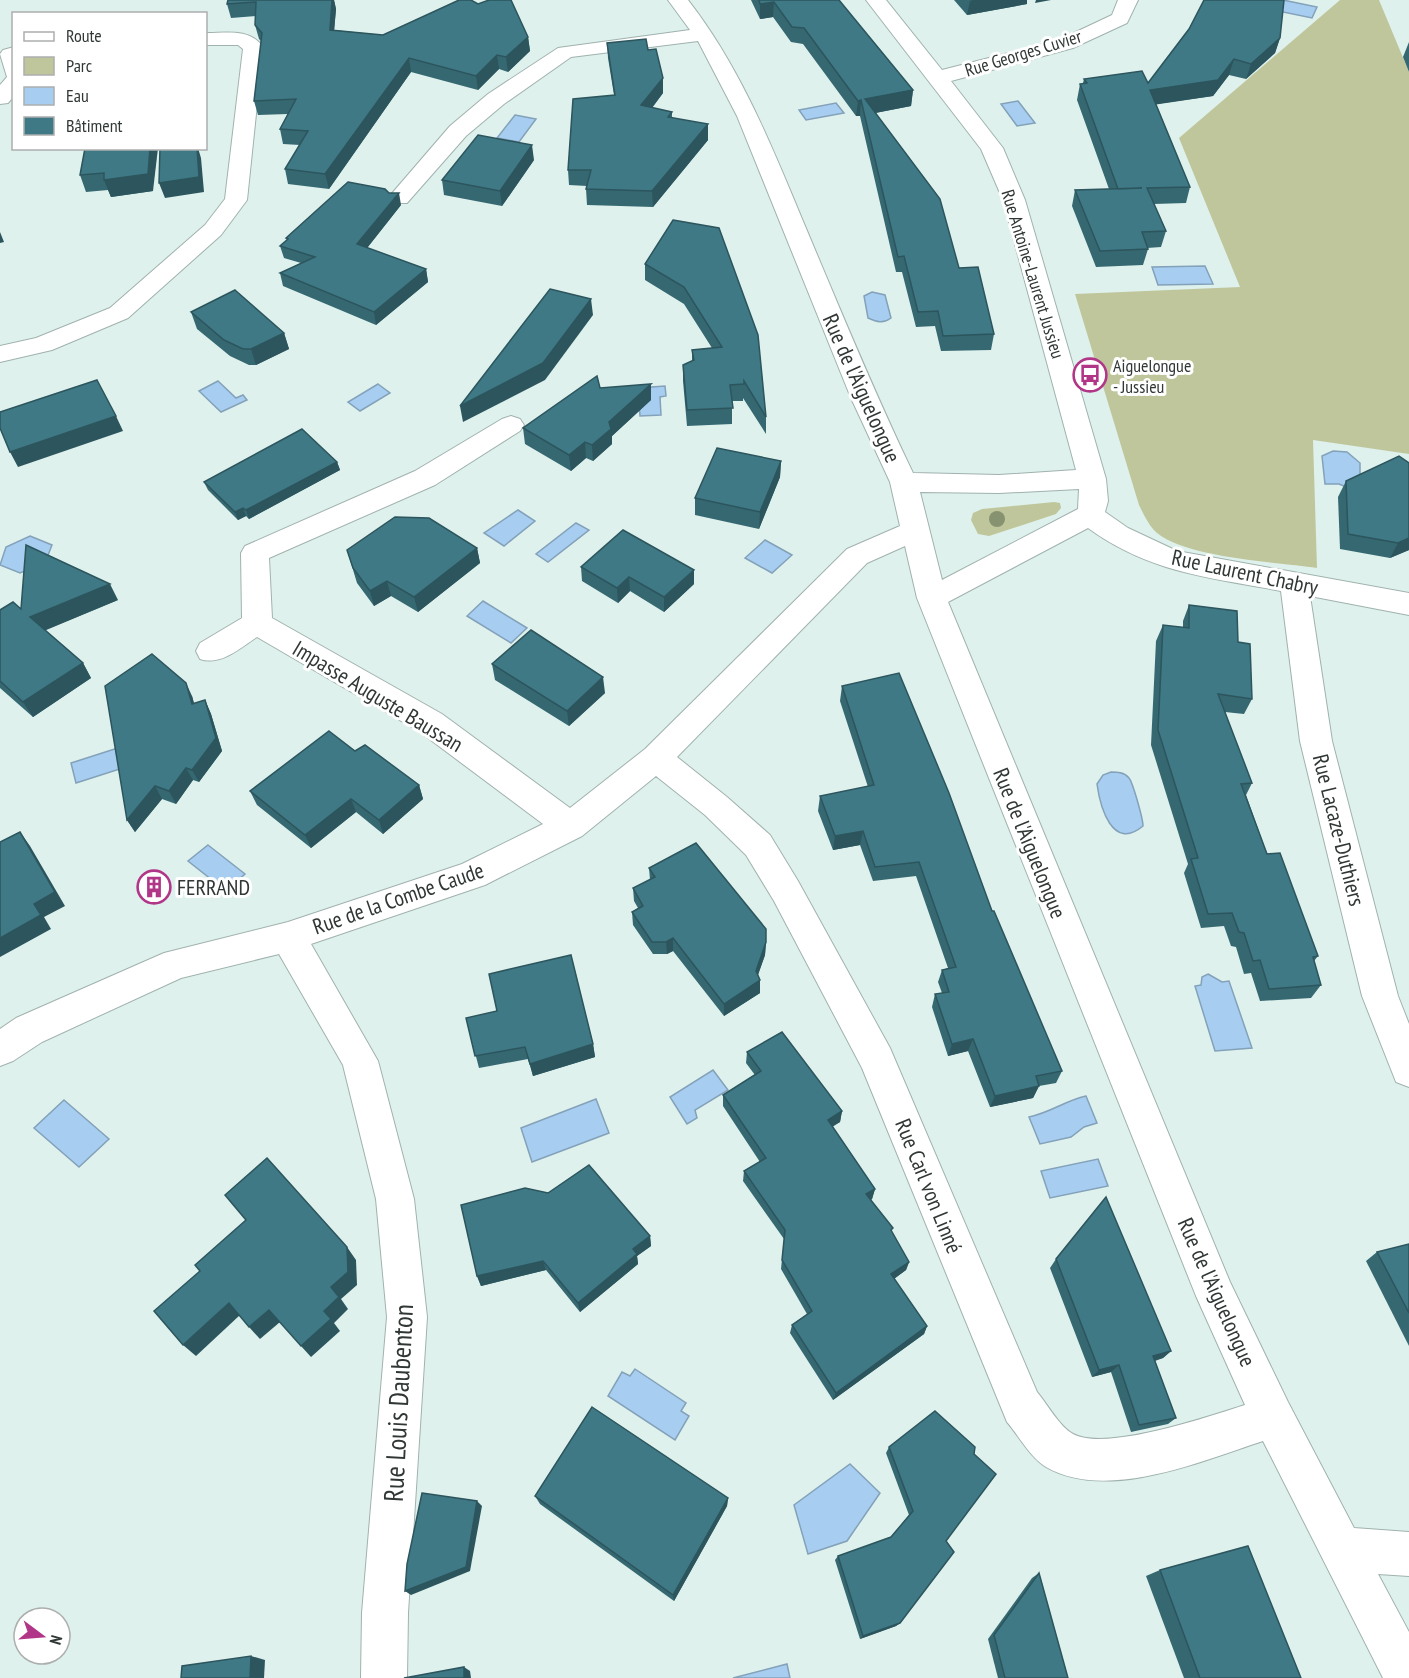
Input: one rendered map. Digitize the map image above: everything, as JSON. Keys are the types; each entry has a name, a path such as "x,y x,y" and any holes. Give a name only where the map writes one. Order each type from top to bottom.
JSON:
{"street":[{"name":"Rue de l'Aiguelongue","path":"678,0 704,34 748,116 864,398 904,482 932,598 1216,1296 1273,1417 1408,1678"},
{"name":"Rue Antoine-Laurent Jussieu","path":"876,0 992,148 1014,200 1092,479 1094,501 1090,515"},
{"name":"Rue Georges Cuvier","path":"938,78 1066,44 1120,19 1128,0"},
{"path":"399,198 458,131 496,99 565,52 704,34"},
{"path":"0,354 43,344 119,314 213,230 236,200 253,47 243,39 207,39"},
{"path":"0,98 12,84"},
{"path":"211,651 257,623 255,553 425,478 511,425"},
{"path":"904,482 999,484 1092,479"},
{"path":"932,598 1090,515"},
{"name":"Rue Laurent Chabry","path":"1090,515 1118,535 1171,560 1409,604"},
{"name":"Rue de la Combe Caude","path":"0,1049 29,1030 176,964 288,937 473,876 570,826 656,758 857,556 914,531"},
{"name":"Rue Lacaze-Duthiers","path":"1294,583 1316,741 1380,996 1409,1070"},
{"name":"Impasse Auguste Baussan","path":"257,623 431,723 570,826"},
{"name":"Rue Carl von Linné","path":"656,758 716,806 758,845 786,891 877,1060 1022,1407 1061,1452 1094,1459 1138,1457 1273,1417"},
{"name":"Rue Louis Daubenton","path":"288,937 360,1061 395,1199 407,1317 385,1613 384,1678"},
{"path":"1340,1549 1409,1554"}],"green space":[{"path":"1340,0 1379,0 1409,72 1409,454 1313,440 1317,568 1233,558 1189,548 1157,533 1149,524 1139,505 1075,294 1240,287 1179,138"},
{"path":"1060,503 1061,508 1056,514 989,536 978,534 971,520 973,513 982,509"}],"water":[{"path":"1283,0 1317,7 1312,18 1278,11"},
{"path":"1018,101 1035,123 1017,126 1001,104"},
{"path":"836,103 844,113 806,120 799,110"},
{"path":"515,115 536,119 519,142 497,138"},
{"path":"1205,266 1213,284 1158,285 1152,267"},
{"path":"872,292 885,295 891,318 880,322 868,318 864,296"},
{"path":"218,381 236,398 243,395 247,400 221,412 199,391"},
{"path":"378,384 390,393 360,411 348,402"},
{"path":"665,386 666,396 660,397 661,415 640,416 638,388"},
{"path":"1333,451 1347,452 1360,463 1360,478 1346,487 1339,484 1325,484 1322,456"},
{"path":"518,510 535,521 504,546 484,533"},
{"path":"576,523 589,530 548,562 536,554"},
{"path":"30,536 52,545 45,563 20,573 0,565 6,547"},
{"path":"765,540 792,555 772,573 745,558"},
{"path":"483,601 527,628 511,643 467,616"},
{"path":"124,746 129,766 76,783 71,763"},
{"path":"1111,772 1125,775 1133,787 1143,826 1132,833 1123,834 1116,830 1101,804 1097,784 1103,775"},
{"path":"208,845 245,874 226,891 188,861"},
{"path":"1208,974 1222,982 1229,981 1252,1048 1215,1051 1195,986 1201,985 1202,977"},
{"path":"713,1070 728,1090 695,1110 697,1118 687,1124 670,1097"},
{"path":"1086,1096 1097,1123 1084,1127 1071,1137 1040,1144 1029,1117"},
{"path":"596,1099 609,1133 532,1162 521,1128"},
{"path":"64,1100 109,1139 79,1167 34,1128"},
{"path":"1098,1159 1108,1186 1050,1198 1041,1171"},
{"path":"635,1369 686,1403 681,1411 689,1416 675,1440 608,1396 622,1372 630,1376"},
{"path":"850,1464 880,1493 847,1541 808,1554 794,1505"},
{"path":"787,1664 790,1678 733,1678"}],"building":[{"path":"228,0 332,0 330,30 383,35 459,0 471,0 478,4 489,0 511,0 528,37 506,57 497,55 476,76 409,58 325,174 285,169 308,131 280,129 296,99 254,101 262,33 255,25 256,2 227,4"},
{"path":"759,0 839,0 913,90 865,99 940,199 959,268 978,267 994,334 943,336 938,311 918,312 904,256 898,257 861,100 858,101 804,28 792,27 774,2 760,4"},
{"path":"1204,0 1284,0 1280,38 1251,64 1234,59 1218,80 1150,90 1190,187 1147,188 1166,231 1142,232 1148,249 1100,251 1075,190 1118,189 1080,84 1087,83 1084,79 1142,71 1148,83 1189,29"},
{"path":"646,39 648,50 656,49 663,78 641,105 672,112 668,117 708,124 652,191 586,189 591,170 568,170 573,99 615,95 607,43"},
{"path":"478,135 532,145 500,191 442,180"},
{"path":"85,150 150,150 148,174 104,180 104,173 80,175"},
{"path":"160,150 197,150 199,177 159,183"},
{"path":"348,182 385,189 389,193 399,193 357,244 426,269 374,312 280,273 315,257 280,246"},
{"path":"673,220 719,228 758,335 766,417 744,381 744,384 730,385 733,408 687,410 683,365 694,360 692,350 722,347 684,287 645,264"},
{"path":"550,289 591,299 543,363 460,406"},
{"path":"235,290 284,333 251,349 243,349 224,340 191,312"},
{"path":"597,376 600,388 651,384 609,422 611,429 592,445 585,442 569,455 523,428"},
{"path":"97,380 116,416 10,452 0,428 0,412"},
{"path":"302,429 337,462 246,510 243,508 235,512 204,482"},
{"path":"717,448 781,461 760,512 695,498"},
{"path":"1399,456 1409,463 1409,538 1398,543 1348,534 1346,481"},
{"path":"395,517 429,518 477,548 414,597 387,581 370,591 353,568 347,550"},
{"path":"623,530 694,570 664,597 629,577 617,588 581,567"},
{"path":"26,545 110,584 30,617 83,663 23,702 0,681 0,610 13,602 21,609"},
{"path":"1189,605 1237,611 1238,642 1250,644 1252,699 1218,694 1252,783 1241,784 1267,854 1280,853 1318,956 1313,957 1321,985 1269,989 1260,960 1253,961 1244,933 1239,932 1232,913 1208,914 1191,859 1198,858 1158,730 1163,625 1189,628"},
{"path":"531,630 603,677 567,711 492,664"},
{"path":"152,654 186,683 192,704 205,700 216,738 192,770 186,768 169,791 155,786 127,820 105,686"},
{"path":"899,673 949,793 992,911 994,911 1062,1071 1036,1076 1039,1086 995,1096 973,1039 952,1044 935,994 949,992 942,970 956,967 919,862 875,867 863,831 835,836 820,796 874,785 842,686"},
{"path":"329,731 355,751 365,745 419,785 379,820 351,799 305,835 250,791"},
{"path":"20,832 55,892 34,904 41,915 0,938 0,842"},
{"path":"696,843 766,929 766,942 756,971 760,980 724,1004 673,938 666,942 652,942 632,912 643,906 633,888 655,877 649,868"},
{"path":"571,955 593,1044 530,1064 525,1047 475,1056 466,1018 497,1011 489,974"},
{"path":"782,1032 842,1111 828,1120 875,1189 866,1194 893,1228 891,1230 909,1262 891,1274 927,1326 836,1393 792,1325 812,1311 782,1260 785,1230 744,1171 766,1158 723,1095 761,1071 747,1052"},
{"path":"267,1158 347,1247 348,1272 331,1287 339,1297 324,1311 331,1319 301,1346 269,1310 249,1327 229,1303 183,1345 154,1311 200,1271 195,1265 246,1220 225,1195"},
{"path":"589,1165 650,1236 633,1249 637,1254 578,1303 543,1261 477,1276 461,1205 525,1188 548,1193"},
{"path":"1106,1197 1171,1351 1153,1356 1176,1418 1139,1425 1119,1365 1099,1370 1056,1259"},
{"path":"1409,1244 1409,1313 1377,1252"},
{"path":"592,1407 728,1498 673,1595 535,1496"},
{"path":"935,1411 975,1447 974,1454 996,1474 946,1541 954,1552 900,1623 863,1636 838,1556 891,1537 913,1511 889,1447"},
{"path":"422,1493 477,1501 466,1567 405,1591 407,1564"},
{"path":"1248,1546 1301,1678 1200,1678 1160,1570"},
{"path":"1039,1573 1068,1678 1005,1678 994,1635"},
{"path":"251,1656 250,1678 181,1678 182,1666"},
{"path":"464,1667 464,1678 404,1678"}],"place":[{"name":"Aiguelongue - Jussieu","path":"1090,375"},
{"name":"FERRAND","path":"154,887"}]}
